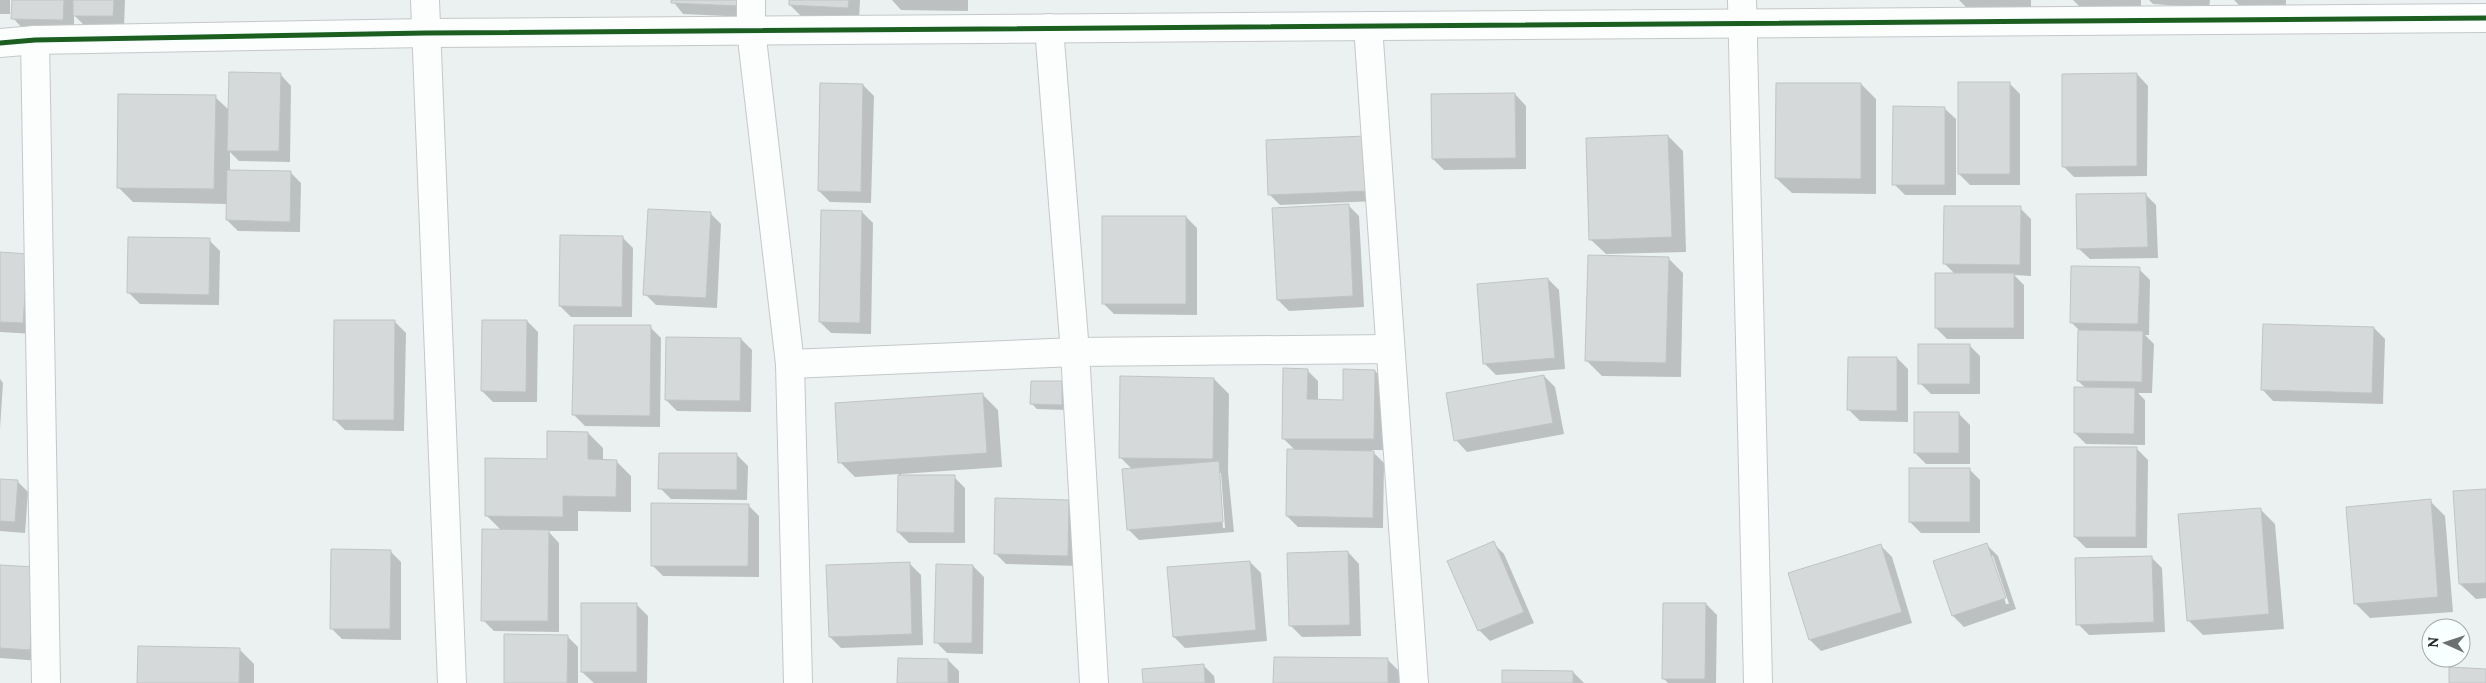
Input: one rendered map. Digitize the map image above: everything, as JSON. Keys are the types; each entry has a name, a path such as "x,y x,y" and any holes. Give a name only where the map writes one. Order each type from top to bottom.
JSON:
{"street":[{"path":"425,0 452,683"},
{"path":"751,0 751,30 790,364 798,683"},
{"path":"0,43 35,40 426,33 1368,26 1742,11 2486,18"},
{"path":"1742,11 1758,683"},
{"path":"1368,26 1414,683"},
{"path":"1049,28 1075,352 1094,683"},
{"path":"35,40 46,683"},
{"path":"790,364 1075,352 1390,349"}],"building":[{"path":"12,0 64,0 63,20 11,19"},
{"path":"73,0 114,0 113,16 73,16"},
{"path":"671,0 738,0 738,6 671,3"},
{"path":"789,0 849,0 848,8 789,5"},
{"path":"229,72 281,73 279,151 227,151"},
{"path":"2137,73 2137,166 2062,167 2062,74"},
{"path":"1958,82 2010,82 2010,174 1958,174"},
{"path":"820,83 863,84 861,192 818,191"},
{"path":"1776,83 1861,83 1861,179 1775,178"},
{"path":"1515,93 1516,158 1432,159 1431,94"},
{"path":"118,94 216,95 214,189 117,188"},
{"path":"1893,106 1945,107 1945,185 1892,185"},
{"path":"1668,135 1672,237 1589,240 1586,138"},
{"path":"1366,136 1368,191 1268,195 1266,140"},
{"path":"227,170 291,171 290,222 226,220"},
{"path":"2146,193 2148,247 2077,249 2076,194"},
{"path":"1349,204 1353,296 1277,300 1272,208"},
{"path":"1944,206 2021,206 2020,265 1943,264"},
{"path":"648,209 711,212 706,298 643,295"},
{"path":"821,210 862,211 860,323 819,322"},
{"path":"1102,216 1186,216 1186,304 1102,304"},
{"path":"560,235 623,236 622,307 559,306"},
{"path":"128,237 210,238 209,295 127,293"},
{"path":"0,252 28,254 23,323 0,322"},
{"path":"1588,255 1669,257 1666,363 1585,361"},
{"path":"2071,266 2140,267 2138,324 2070,323"},
{"path":"1935,273 2014,273 2014,328 1935,328"},
{"path":"1548,278 1555,358 1483,364 1477,284"},
{"path":"334,320 395,320 394,420 333,420"},
{"path":"482,320 527,320 526,392 481,391"},
{"path":"2263,324 2374,327 2372,393 2261,390"},
{"path":"574,325 651,325 650,416 572,415"},
{"path":"2078,330 2143,331 2142,382 2077,381"},
{"path":"666,337 741,338 740,401 665,400"},
{"path":"1918,344 1970,344 1970,384 1918,384"},
{"path":"1848,357 1897,357 1897,411 1847,410"},
{"path":"1283,368 1308,369 1307,399 1343,400 1343,369 1375,370 1374,439 1282,439"},
{"path":"1544,375 1553,423 1454,441 1446,393"},
{"path":"1120,376 1214,378 1213,459 1119,458"},
{"path":"1031,381 1062,381 1062,405 1030,404"},
{"path":"2074,387 2135,388 2134,434 2074,433"},
{"path":"983,393 987,453 838,463 835,403"},
{"path":"1914,412 1959,412 1959,453 1914,453"},
{"path":"547,431 588,432 588,459 617,460 616,497 563,496 563,517 485,516 485,458 547,459"},
{"path":"2074,447 2137,447 2136,537 2074,537"},
{"path":"1287,449 1374,451 1373,518 1286,516"},
{"path":"659,453 737,453 737,490 658,489"},
{"path":"1219,461 1223,522 1127,530 1122,469"},
{"path":"1909,468 1970,468 1970,522 1909,522"},
{"path":"898,475 955,475 954,533 897,532"},
{"path":"0,479 18,480 15,522 0,521"},
{"path":"2486,489 2486,583 2459,584 2453,491"},
{"path":"995,498 1069,500 1068,556 994,554"},
{"path":"2431,499 2438,597 2354,604 2346,507"},
{"path":"651,503 749,504 748,566 651,566"},
{"path":"2261,508 2269,614 2187,621 2178,514"},
{"path":"482,529 549,530 548,621 481,621"},
{"path":"1494,541 1524,612 1478,631 1447,561"},
{"path":"1987,543 2006,598 1952,616 1933,561"},
{"path":"1881,544 1902,612 1809,640 1788,573"},
{"path":"331,549 391,550 390,629 330,629"},
{"path":"1348,551 1350,625 1289,626 1287,553"},
{"path":"2152,556 2154,622 2076,625 2075,558"},
{"path":"1250,561 1256,630 1173,637 1167,567"},
{"path":"910,562 912,634 829,637 826,565"},
{"path":"936,564 973,565 972,643 934,643"},
{"path":"0,565 36,567 30,650 0,648"},
{"path":"581,603 637,603 637,672 581,672"},
{"path":"1663,603 1706,603 1705,679 1662,679"},
{"path":"504,634 568,635 567,683 504,683"},
{"path":"138,646 240,648 239,683 137,683"},
{"path":"1274,657 1388,658 1388,683 1273,683"},
{"path":"898,658 948,659 948,683 897,683"},
{"path":"1204,664 1205,683 1143,683 1142,669"},
{"path":"2449,668 2486,669 2486,683 2449,683"},
{"path":"1502,670 1573,671 1573,683 1502,683"}],"cycle path":[{"path":"0,43 35,40 426,33 2486,18"}]}
